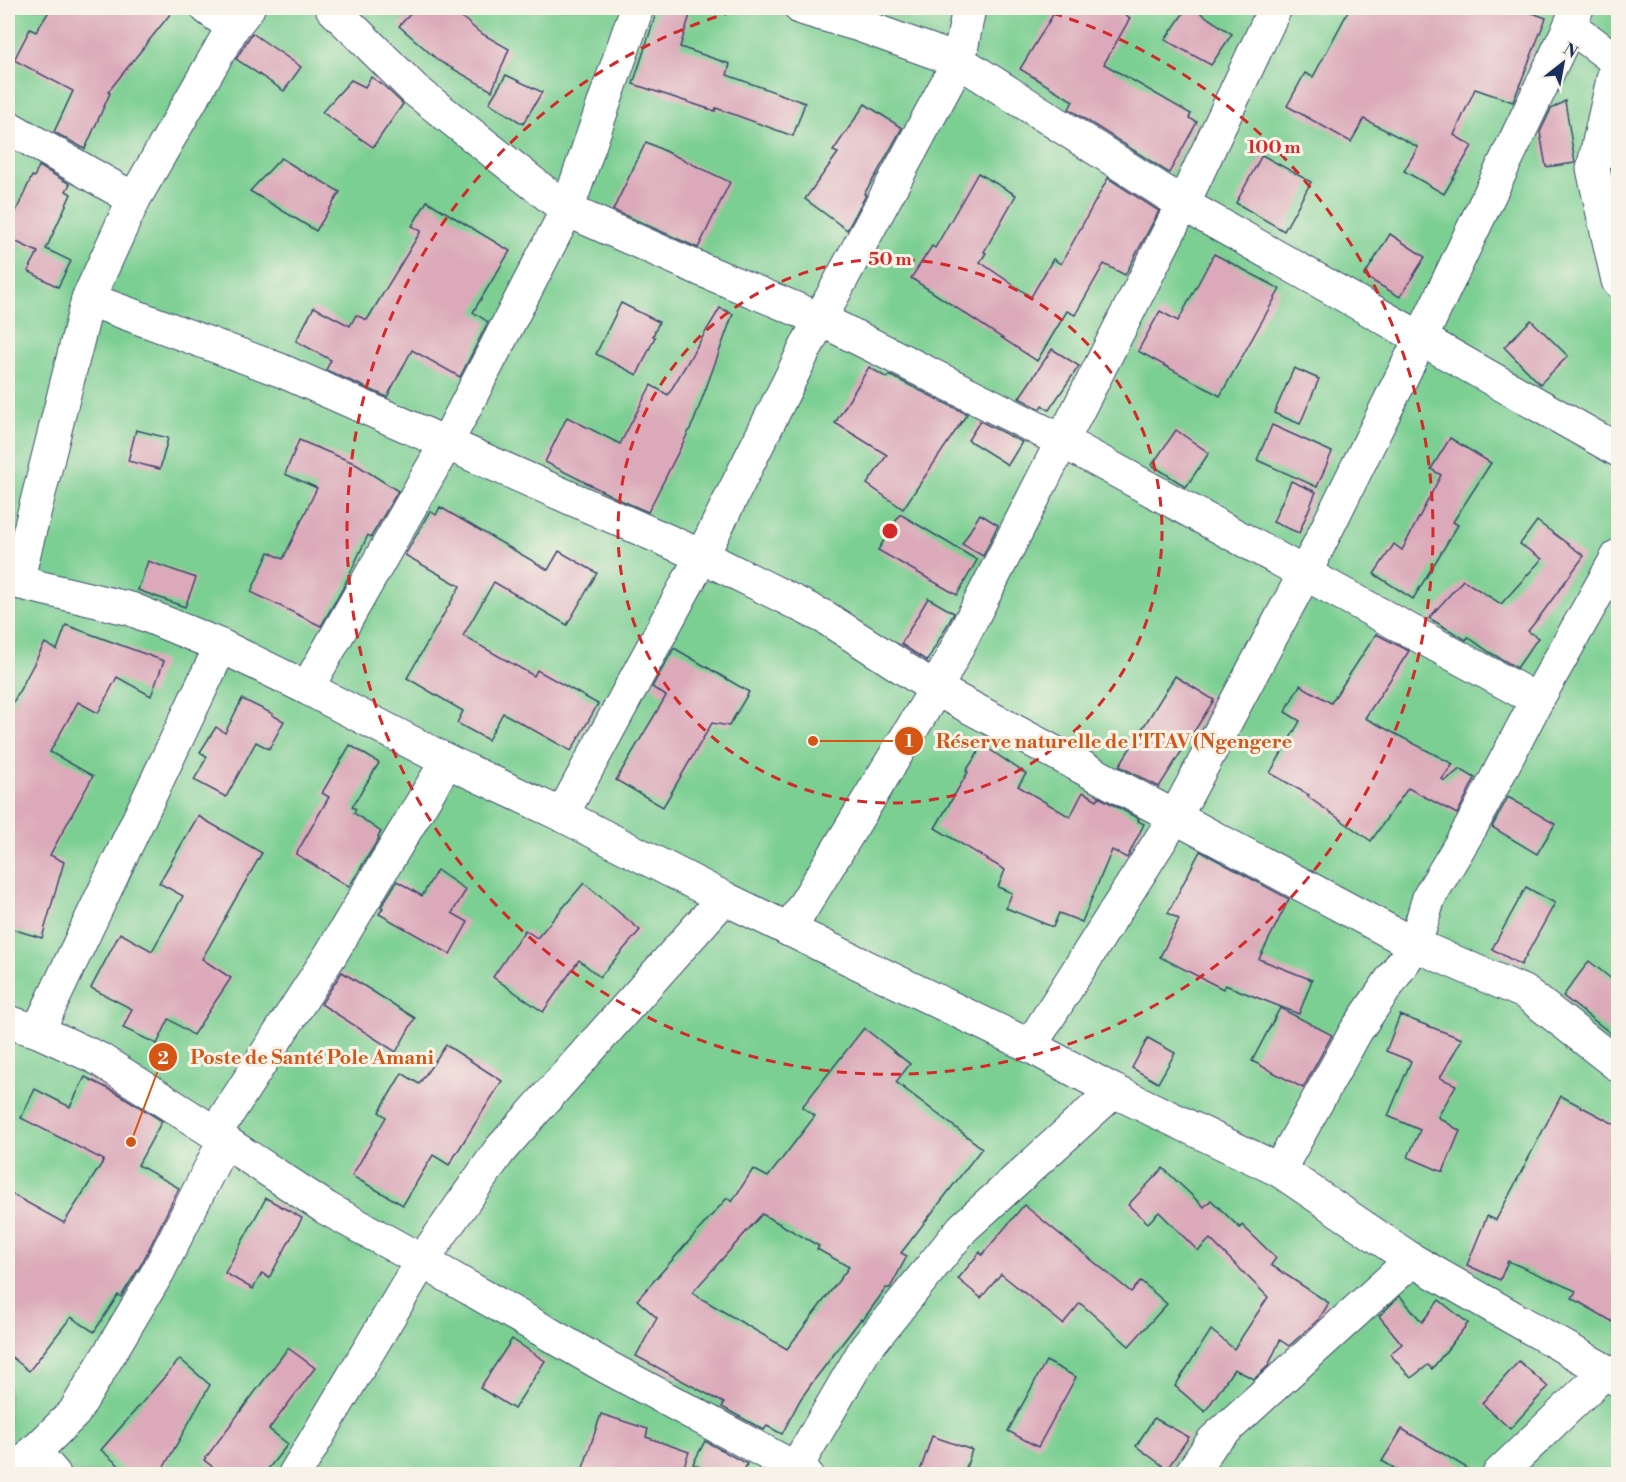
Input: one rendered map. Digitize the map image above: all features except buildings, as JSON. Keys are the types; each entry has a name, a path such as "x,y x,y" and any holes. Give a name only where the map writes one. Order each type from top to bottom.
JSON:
{"street":[{"path":"207,8 241,17 134,199 88,299 12,581 131,609 221,646 447,761 562,815 724,898 1279,1170 1412,1260 1612,1376 1499,1474"},
{"path":"332,8 415,90 567,210 820,319 1062,441 1537,700"},
{"path":"307,688 447,442 567,210 637,8"},
{"path":"801,8 859,25 959,62 1183,204 1618,450"},
{"path":"562,815 702,556 820,319 959,62 969,8"},
{"path":"789,930 936,689 1183,204 1275,8"},
{"path":"1030,1047 1175,817 1305,573 1421,339 1574,17 1618,61 1593,169 1618,281"},
{"path":"8,127 134,199"},
{"path":"88,299 280,370 447,442 702,556 826,618 936,689 1415,945 1526,993 1618,1065"},
{"path":"1279,1170 1356,1031 1415,945 1430,897 1471,827 1537,700 1618,556"},
{"path":"221,646 23,1026 99,1059 326,1208 605,1366 803,1473"},
{"path":"33,1467 74,1413 158,1272 219,1137 447,761"},
{"path":"295,1474 422,1261 500,1150 724,898"},
{"path":"803,1473 802,1457 864,1349 963,1228 1114,1091"},
{"path":"1191,1474 1213,1441 1412,1260"}],"green space":[{"path":"8,8 1618,8 1618,1474 8,1474"}],"place":[{"name":"Réserve naturelle de l'ITAV (Ngengere","path":"813,741"},
{"name":"Poste de Santé Pole Amani","path":"131,1142"}]}
